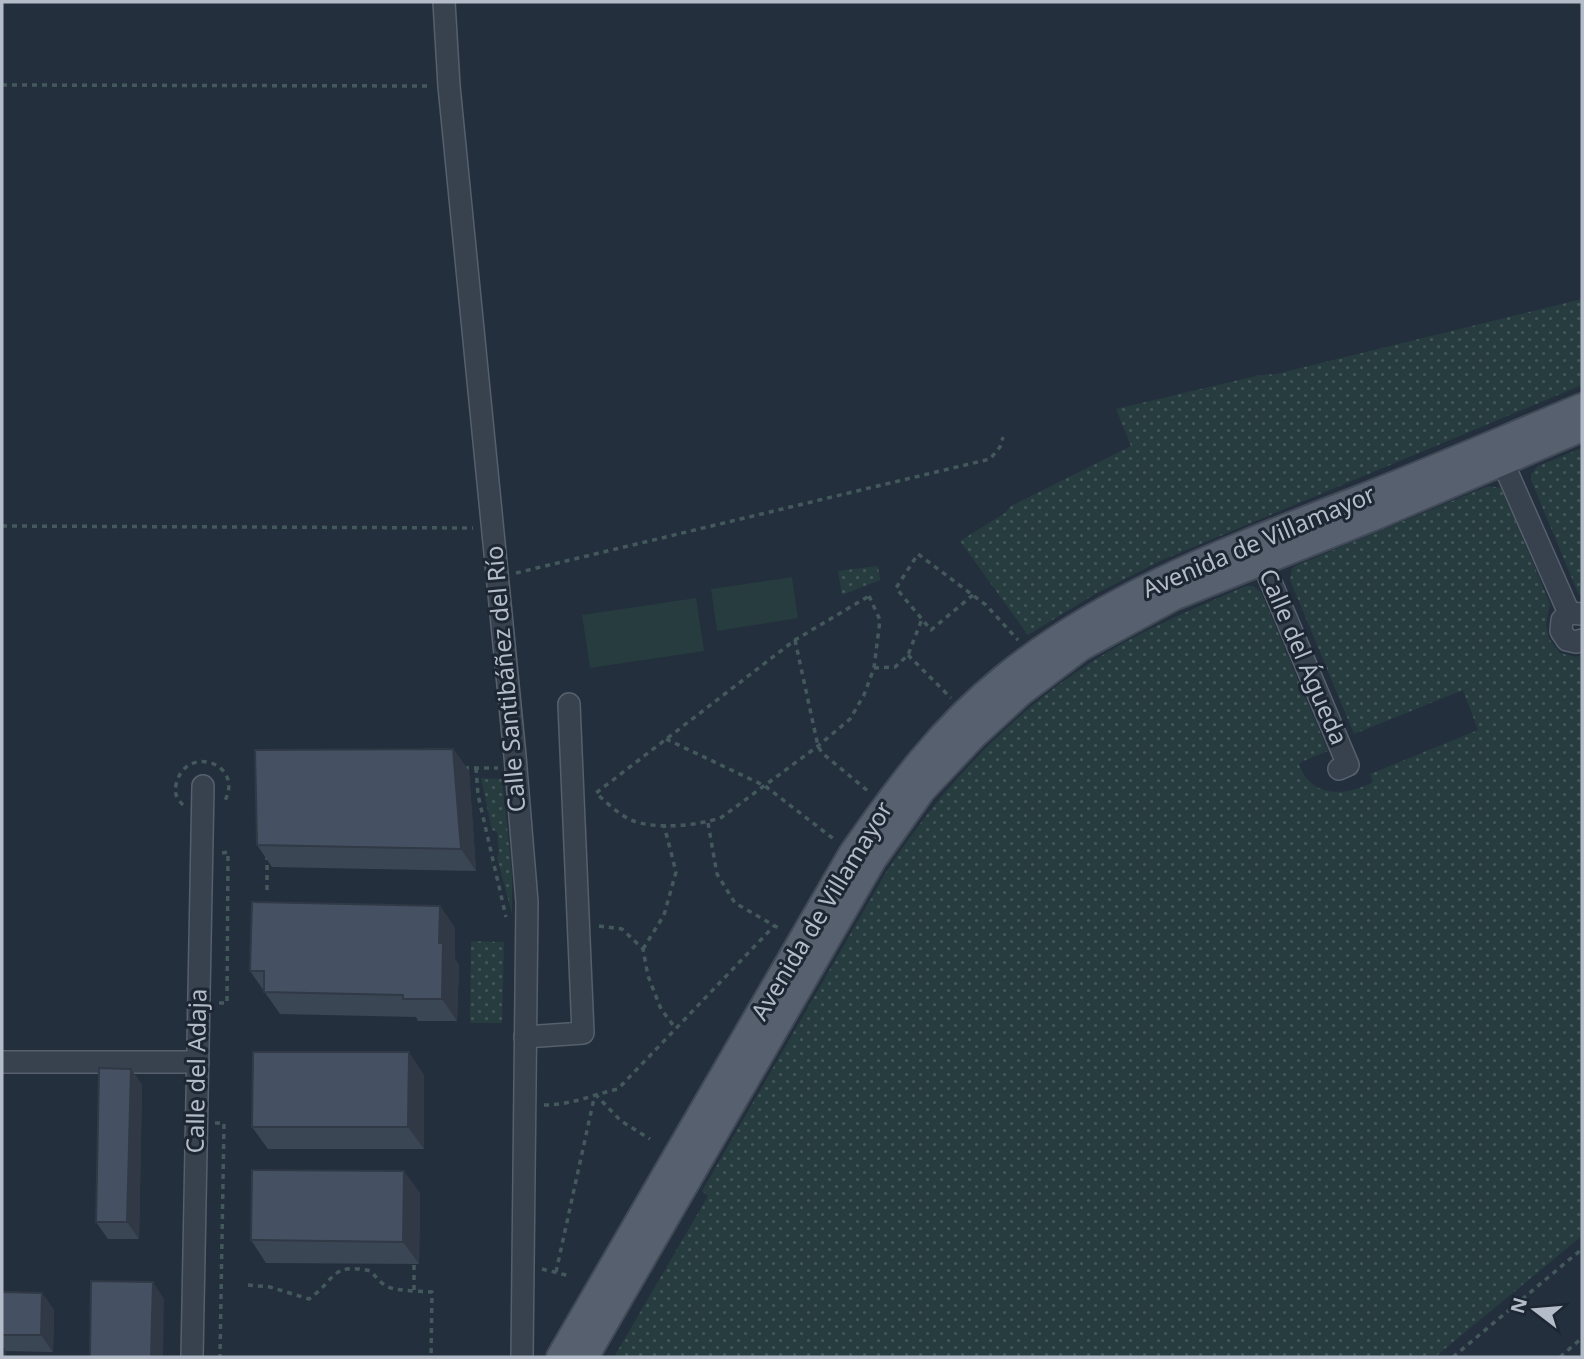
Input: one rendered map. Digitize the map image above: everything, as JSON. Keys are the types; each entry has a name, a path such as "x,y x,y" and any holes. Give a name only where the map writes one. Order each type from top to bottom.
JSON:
{"main road":[{"name":"Avenida de Villamayor","path":"560,1357 852,854 903,781 962,716 1004,678 1064,634 1130,597 1258,550 1371,517 1582,407"},
{"name":"Avenida de Villamayor","path":"1499,452 1582,428"},
{"name":"Avenida de Villamayor","path":"585,1357 873,859 922,790 973,736 1021,692 1081,647 1258,550"}],"street":[{"name":"Calle Santibáñez del Río","path":"444,2 449,86 527,902 522,1357"},
{"path":"1499,452 1576,614 1562,621 1561,631 1567,640 1582,640"},
{"name":"Calle del Águeda","path":"1258,550 1348,765 1339,769"},
{"path":"525,1037 583,1033 569,704"},
{"name":"Calle del Adaja","path":"192,1357 203,786"},
{"path":"2,1062 198,1062"}],"path":[{"path":"2,85 449,86"},
{"path":"497,578 990,459 1000,447 1003,437"},
{"path":"2,526 492,529"},
{"path":"973,595 931,630 897,588 918,554 973,595 986,605 1022,644"},
{"path":"869,596 880,620 874,668 864,695 850,719 818,746 722,817 708,823 649,825 630,820 596,793 795,640 869,596"},
{"path":"874,668 895,667 908,655 922,619"},
{"path":"795,640 818,746 822,753 872,794"},
{"path":"908,655 955,702"},
{"path":"666,739 765,786 839,844"},
{"path":"462,768 504,768"},
{"path":"476,768 478,795 508,929"},
{"path":"708,823 717,874 734,903 787,933"},
{"path":"643,949 664,915 676,872 664,825"},
{"path":"267,849 267,890"},
{"path":"538,1105 566,1105 618,1089 774,926"},
{"path":"579,927 622,929 643,949 648,976 661,1009 676,1029"},
{"path":"596,1094 621,1121 650,1139"},
{"path":"556,1272 596,1094"},
{"path":"1452,1357 1582,1249"},
{"path":"414,1265 414,1291"},
{"path":"248,1285 270,1287 309,1299 329,1277 341,1269 359,1268 371,1271 382,1285 391,1290 432,1292 431,1357"},
{"path":"536,1269 570,1276"},
{"path":"1560,1357 1582,1338"}],"green space":[{"path":"1582,299 1582,385 1160,561 1095,594 1028,635 960,541 1005,513 1011,506 1131,446 1116,409 1260,375 1276,374"},
{"path":"1582,448 1582,596 1578,593 1531,480 1531,474 1538,466"},
{"path":"1488,486 1501,488 1550,604 1546,624 1549,639 1560,653 1576,657 1582,655 1582,1236 1435,1357 614,1357 708,1196 702,1191 885,874 931,810 983,751 1041,698 1106,653 1157,625 1246,586 1253,586 1261,592 1328,751 1299,765 1305,776 1321,789 1341,792 1363,787 1373,782 1370,774 1478,730 1463,690 1354,734 1290,580 1295,566"},
{"path":"878,566 880,580 842,595 838,571"},
{"path":"792,577 798,618 717,631 711,589"},
{"path":"696,598 704,651 590,668 582,615"},
{"path":"481,778 502,779 512,873 512,914 497,857 497,832 492,830"},
{"path":"471,941 504,942 502,1023 470,1023"}],"building":[{"path":"453,749 461,849 257,845 255,750"},
{"path":"252,902 440,906 439,943 443,943 442,999 403,999 403,995 264,992 264,971 250,971"},
{"path":"253,1052 409,1052 408,1127 252,1127"},
{"path":"99,1068 131,1069 127,1222 96,1222"},
{"path":"252,1170 404,1171 403,1242 251,1240"},
{"path":"91,1281 153,1282 151,1357 90,1357"},
{"path":"2,1292 42,1293 41,1335 2,1335"}]}
